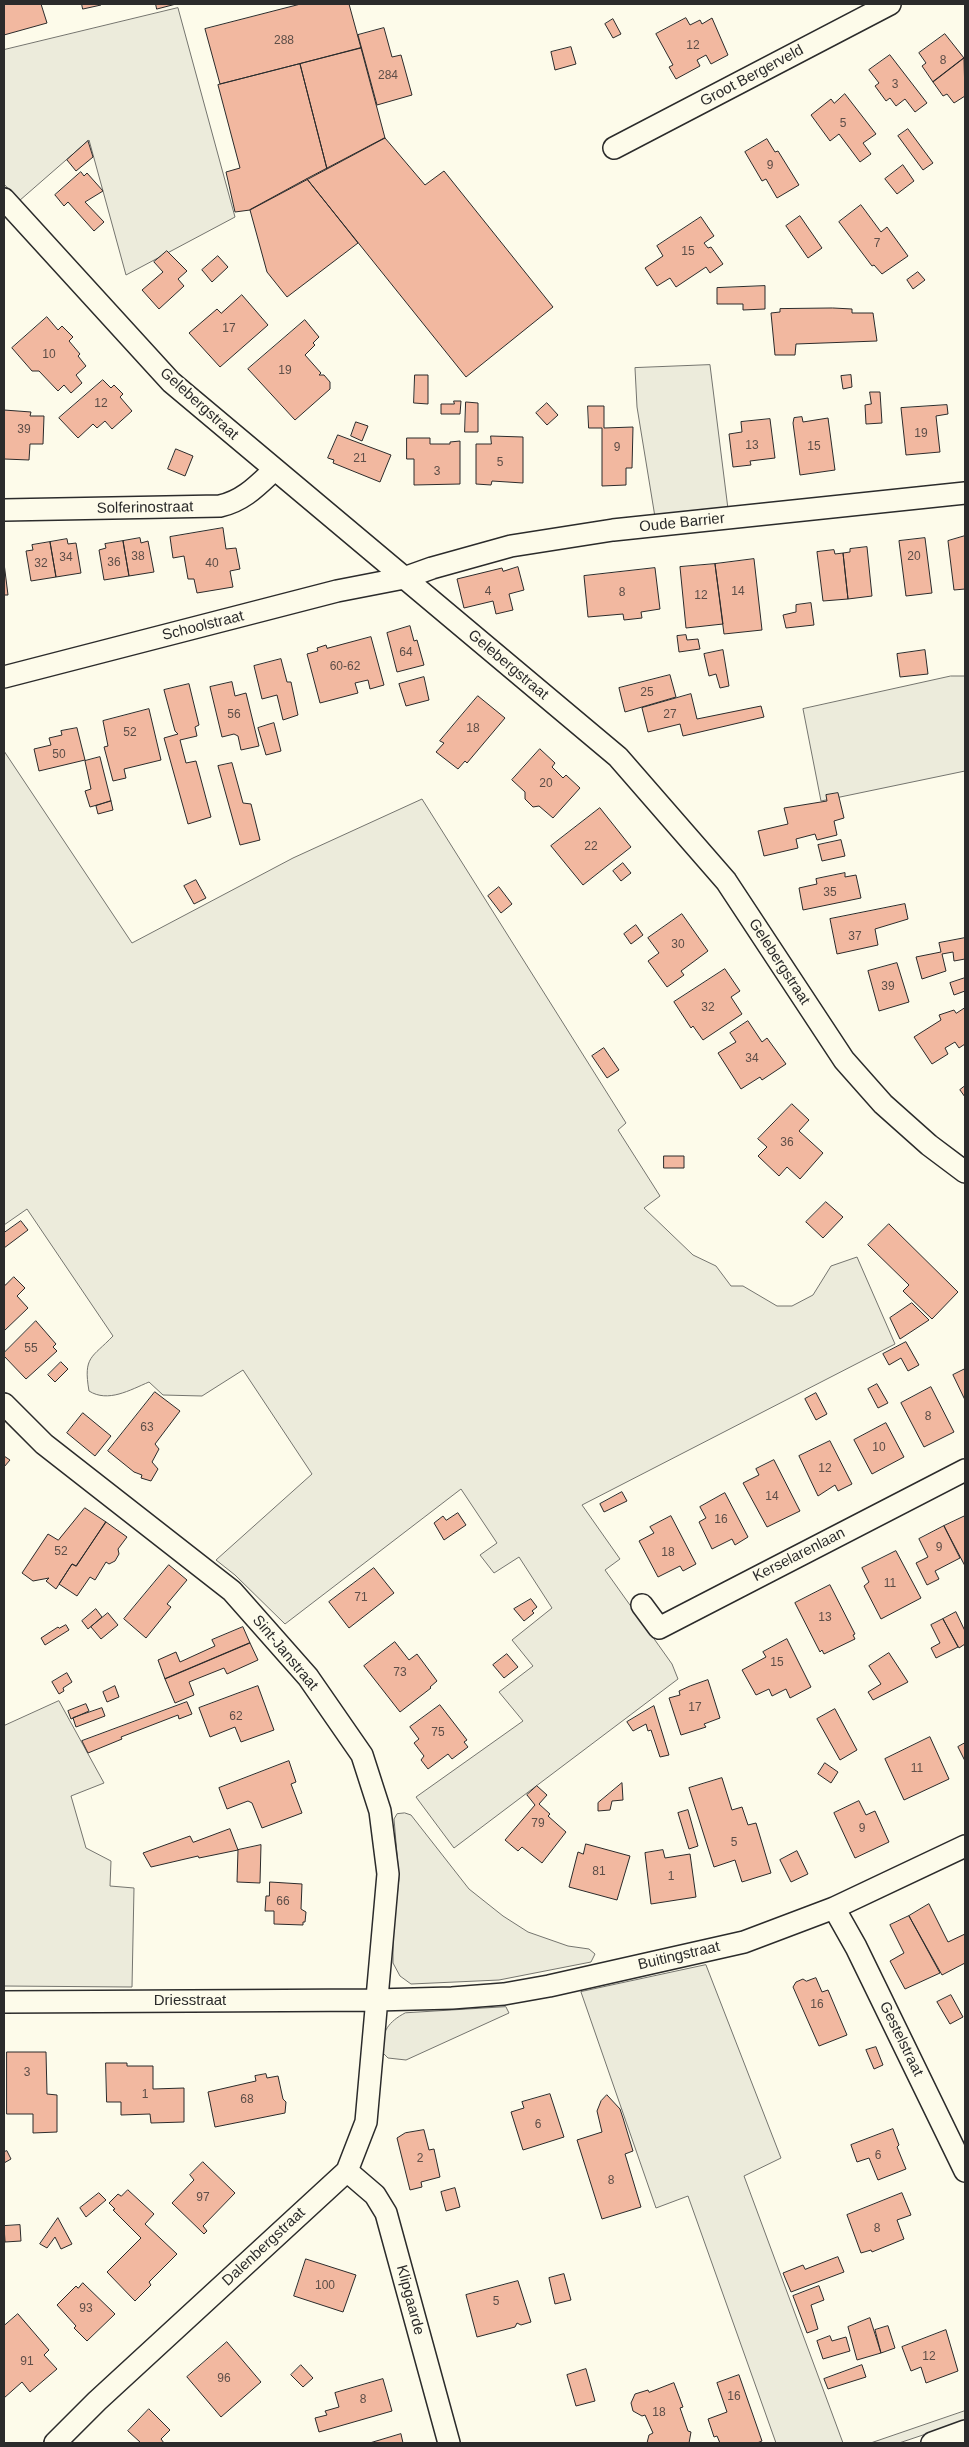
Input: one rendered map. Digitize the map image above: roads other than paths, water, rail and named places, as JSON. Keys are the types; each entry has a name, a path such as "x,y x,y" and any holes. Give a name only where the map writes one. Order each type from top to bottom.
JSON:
{"street":[{"name":"Groot Bergerveld","path":"614,148 890,4"},
{"name":"Gelebergstraat","path":"4,199 171,382 618,757 726,881 844,1060 883,1104 965,1172"},
{"name":"Solferinostraat","path":"4,510 220,506 235,503 274,470"},
{"name":"Oude Barrier","path":"404,578 432,568 511,546 613,530 965,493"},
{"name":"Schoolstraat","path":"4,677 337,592 404,578"},
{"name":"Sint-Janstraat","path":"4,1404 44,1444 232,1591 308,1677 362,1754 380,1812 388,1874 376,2000"},
{"name":"Kerselarenlaan","path":"642,1605 659,1628 965,1470"},
{"name":"Buitingstraat","path":"376,2000 504,1994 549,1986 744,1942 834,1908 965,1846"},
{"name":"Gestelstraat","path":"834,1908 965,2171"},
{"name":"Driesstraat","path":"4,2002 376,2000"},
{"name":"Dalenbergstraat","path":"60,2441 97,2401 347,2171 366,2122 376,2000"},
{"name":"Klipgaarde","path":"347,2171 375,2195 386,2213 449,2443"},
{"path":"932,2443 965,2431"}]}
